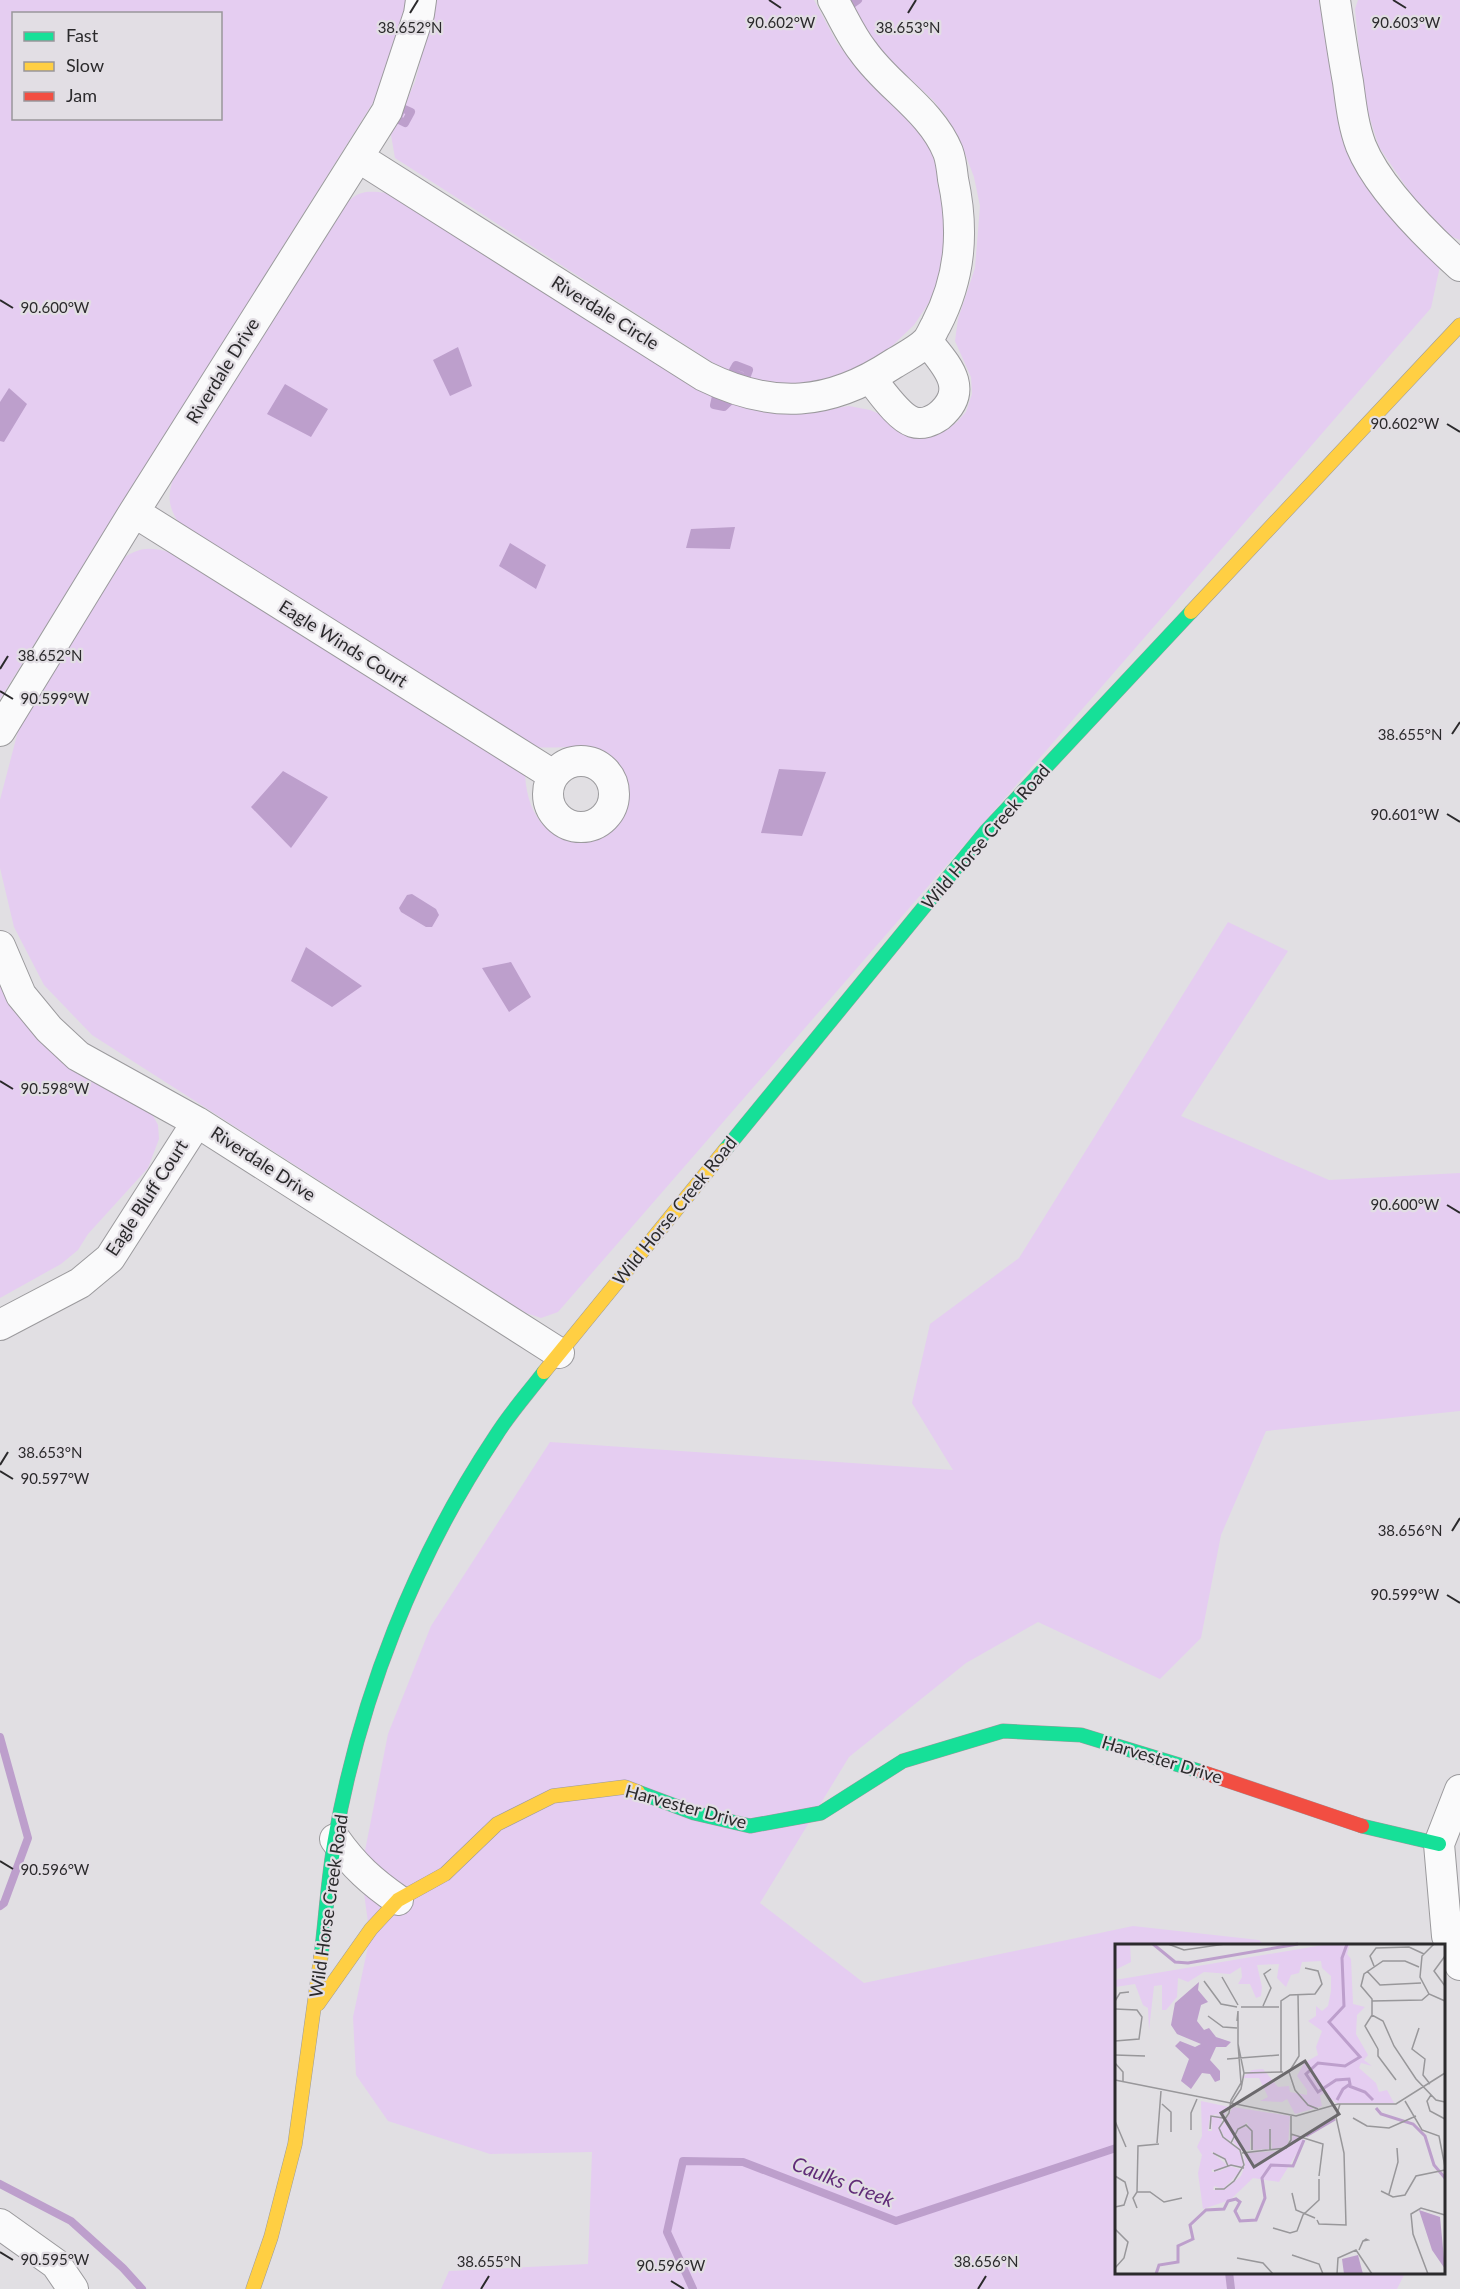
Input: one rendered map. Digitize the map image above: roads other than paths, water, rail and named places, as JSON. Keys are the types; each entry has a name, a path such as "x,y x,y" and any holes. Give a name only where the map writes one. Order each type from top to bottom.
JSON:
{"main road":[{"name":"Wild Horse Creek Road","path":"252,2289 271,2237 295,2144 315,2008 335,1839 360,1730 396,1624 442,1526 495,1436 559,1353 987,830 1460,325"},
{"name":"Harvester Drive","path":"315,2008 353,1953 398,1900 445,1874 497,1824 553,1796 625,1787 694,1813 750,1827 821,1813 903,1761 1003,1731 1081,1735 1183,1765 1354,1824 1439,1844"}],"street":[{"name":"Riverdale Drive","path":"0,732 134,512 387,111 419,14 421,0"},
{"name":"Riverdale Circle","path":"358,157 695,370 728,388 757,397 798,400 830,394 871,379 927,341 944,309 960,243 960,214 948,153 935,128 863,51 833,0"},
{"path":"1335,0 1353,121 1361,146 1373,171 1431,239 1460,266"},
{"path":"871,379 903,416 913,422 924,423 938,417 954,397 955,385 951,371 927,341"},
{"name":"Eagle Winds Court","path":"134,512 553,775"},
{"name":"Riverdale Drive","path":"0,946 21,995 49,1029 78,1056 197,1122 559,1353"},
{"name":"Eagle Bluff Court","path":"0,1324 80,1283 110,1258 197,1122"},
{"path":"1460,1790 1439,1844 1448,1936 1460,1965"},
{"path":"335,1839 352,1863 398,1900"},
{"path":"0,2224 56,2264 72,2289"}],"waterway":[{"path":"848,0 851,5 858,0"},
{"path":"402,108 411,112 405,123 397,119 402,108"},
{"path":"736,365 749,370 746,378 732,372 736,365"},
{"path":"716,396 729,402 724,407 714,405 716,396"},
{"name":"Caulks Creek","path":"0,1737 28,1838 4,1903 0,1906"},
{"name":"Caulks Creek","path":"693,2289 667,2232 683,2161 743,2162 896,2221 1115,2148"},
{"name":"Caulks Creek","path":"0,2184 71,2221 123,2268 142,2289"},
{"name":"Caulks Creek","path":"1229,2274 1231,2289"}]}
